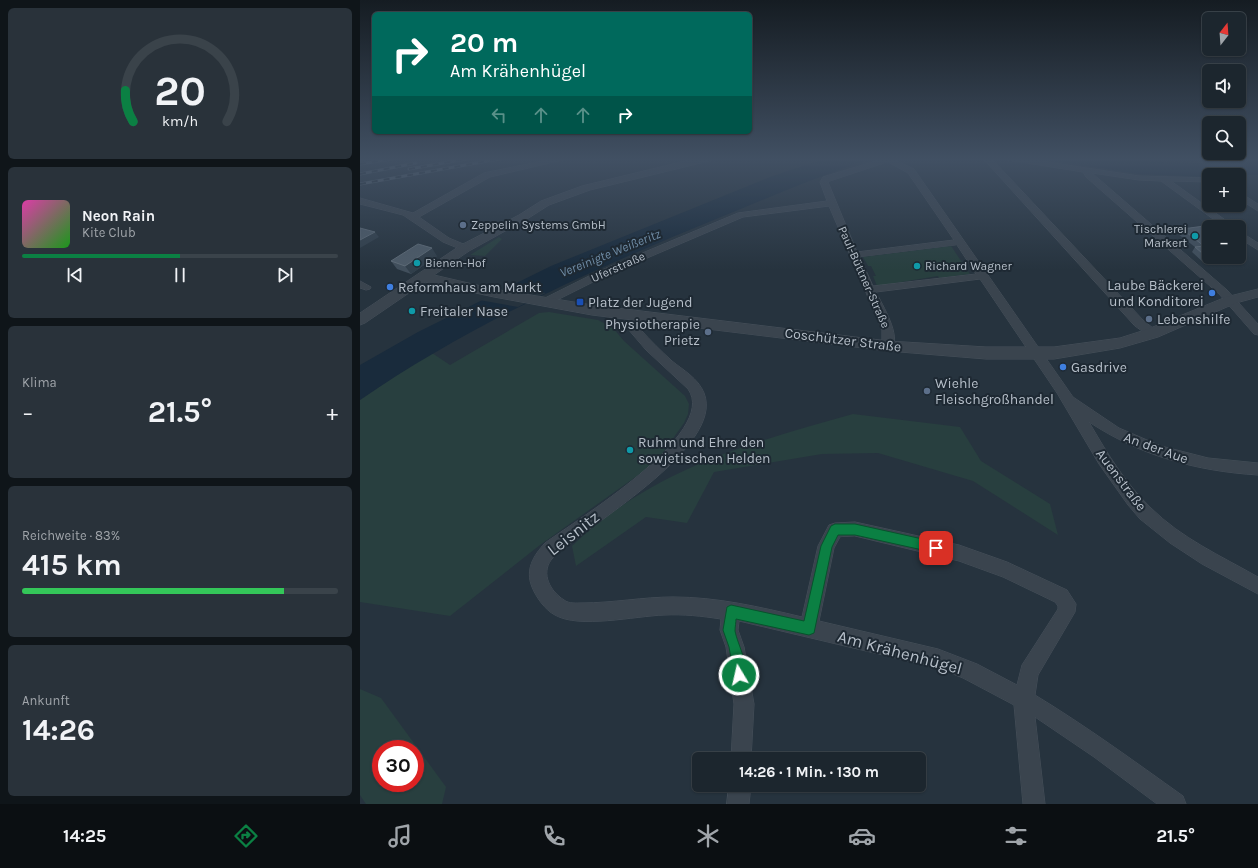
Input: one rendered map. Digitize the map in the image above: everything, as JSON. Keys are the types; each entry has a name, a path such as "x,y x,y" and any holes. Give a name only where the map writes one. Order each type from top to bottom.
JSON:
{"street":[{"path":"413,217 451,196"},
{"path":"360,320 464,248 523,217 541,212 581,196"},
{"name":"Paul-Büttner-Straße","path":"829,196 869,290 888,330 888,346"},
{"name":"Auenstraße","path":"927,196 1066,396 1114,475 1140,508 1155,523 1186,545 1258,586"},
{"path":"1022,196 1139,323 1153,334"},
{"path":"1112,196 1231,300 1258,331"},
{"path":"1186,196 1220,220"},
{"path":"1246,200 1258,208"},
{"path":"360,201 406,213 446,240 464,248"},
{"name":"Uferstraße","path":"539,301 741,215 832,203"},
{"path":"1246,239 1258,247"},
{"path":"854,255 959,242"},
{"path":"869,290 982,276"},
{"name":"Coschützer Straße","path":"422,277 494,293 641,316 888,346 970,352 1037,354 1120,343 1153,334 1231,300 1258,293"},
{"name":"Leisnitz","path":"641,316 634,329 667,363 691,384 698,395 700,406 695,423 677,449 657,470 557,544 540,559 537,573 540,587 560,608 580,612 666,606 731,611"},
{"name":"An der Aue","path":"1066,396 1098,423 1139,444 1200,464 1258,469"},
{"path":"809,628 826,546 835,530 855,529 966,556 996,566 1060,596 1067,604 1066,612 1053,636 1029,672 1025,699 1034,804"},
{"path":"731,611 729,630 735,647 744,704 741,752"},
{"name":"Am Krähenhügel","path":"731,611 938,659 970,671 1025,699 1073,730 1175,804"},
{"path":"738,804 739,792"}],"green space":[{"path":"499,237 502,239 485,256 470,255"},
{"path":"951,246 970,274 939,278 938,276 877,286 873,276 876,276 871,266 868,266 863,257"},
{"path":"549,312 598,320 613,328 624,341 685,396 689,404 688,414 684,423 662,454 651,466 540,545 450,616 360,602 360,400 432,353 450,365 539,313"},
{"path":"853,414 960,427 981,461 1050,504 1058,535 973,481 878,453 822,454 714,472 687,523 646,517 576,566 572,546 603,519 635,497 669,478 740,448"},
{"path":"360,689 381,698 412,740 372,740 372,792 424,792 424,757 446,787 442,804 366,804 360,795"}],"water":[{"name":"Vereinigte Weißeritz","path":"724,196 774,196 669,238 533,300 445,347 402,372 360,400 360,365 418,332 551,266"}],"pier":[{"path":"509,286 546,293 518,307 479,300"}],"building":[{"path":"1202,226 1202,244 1182,229"},
{"path":"360,228 375,232 360,240"},
{"path":"418,244 432,248 405,266 391,261"},
{"path":"1202,246 1202,253 1195,247"}],"place":[{"name":"Zeppelin Systems GmbH","path":"463,225"},
{"name":"Tischlerei Markert","path":"1195,236"},
{"name":"Bienen-Hof","path":"417,263"},
{"name":"Richard Wagner","path":"917,266"},
{"name":"Reformhaus am Markt","path":"390,287"},
{"name":"Laube Bäckerei und Konditorei","path":"1212,293"},
{"name":"Platz der Jugend","path":"580,302"},
{"name":"Freitaler Nase","path":"412,311"},
{"name":"Lebenshilfe","path":"1149,319"},
{"name":"Physiotherapie Prietz","path":"708,332"},
{"name":"Gasdrive","path":"1063,367"},
{"name":"Wiehle Fleischgroßhandel","path":"927,391"},
{"name":"Ruhm und Ehre den sowjetischen Helden","path":"630,450"}],"route":[{"path":"739,675 735,647 729,630 731,611 809,628 826,546 835,530 855,529 936,548"}]}
